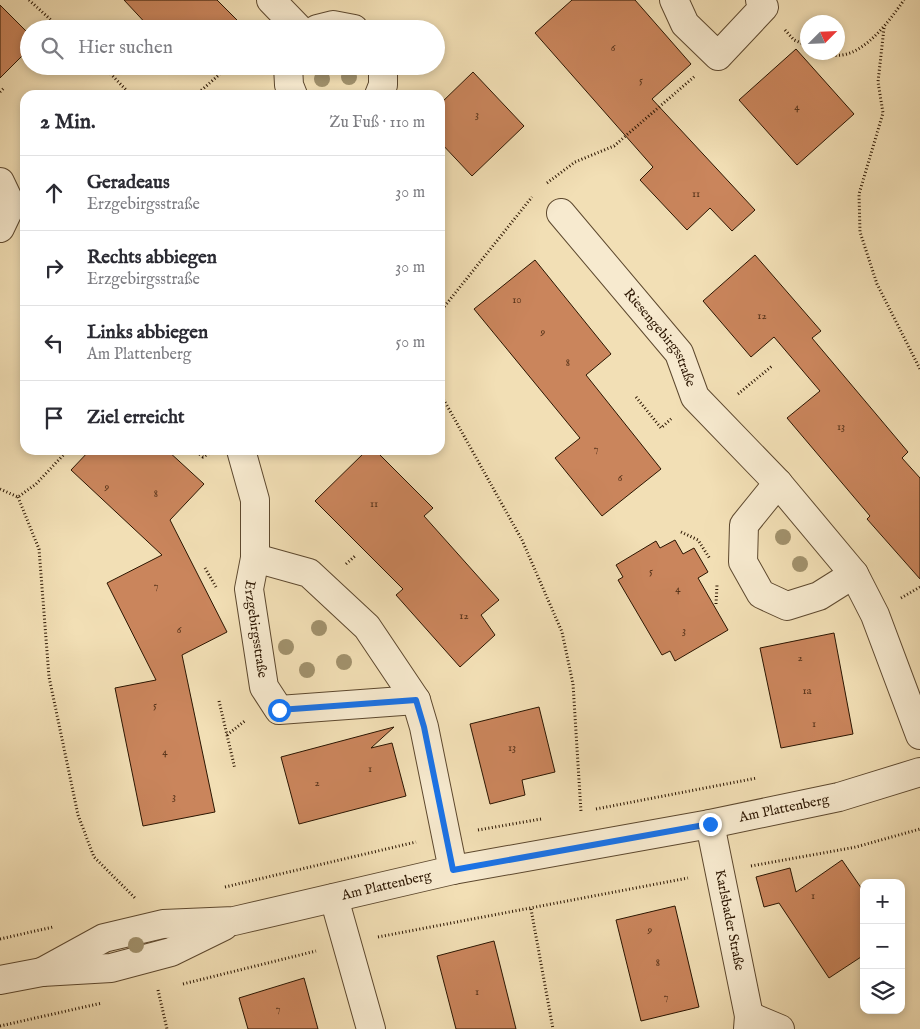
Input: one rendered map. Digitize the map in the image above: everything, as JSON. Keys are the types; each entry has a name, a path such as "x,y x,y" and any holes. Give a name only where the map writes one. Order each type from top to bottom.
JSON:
{"street":[{"path":"271,0 290,20"},
{"path":"674,0 685,24 718,56 764,8 760,0"},
{"path":"288,75 291,90"},
{"path":"381,90 383,75"},
{"path":"0,182 11,205 0,228"},
{"name":"Riesengebirgsstraße","path":"561,213 679,353 695,397 778,483 854,574 875,615 920,735"},
{"name":"Erzgebirgsstraße","path":"242,455 255,500 255,558 249,589 250,599 264,687 279,710 416,700"},
{"path":"778,483 744,525 742,562 761,594 787,606 819,596 854,574"},
{"name":"Erzgebirgsstraße","path":"255,558 309,574 367,627 416,700 424,727 453,870"},
{"name":"Am Plattenberg","path":"0,980 42,972 104,938 163,924 234,921 453,870 710,824 839,797 920,772"},
{"name":"Karlsbader Straße","path":"710,824 748,1022 780,1029"},
{"path":"334,898 370,1029"}],"path":[{"path":"29,0 51,20"},
{"path":"845,54 859,50 884,28 904,0"},
{"path":"884,28 878,82 883,113 859,194 860,232 878,284 920,369"},
{"path":"539,188 575,162 614,146 718,56"},
{"path":"111,75 126,90"},
{"path":"202,90 219,75"},
{"path":"0,92 4,88"},
{"path":"445,306 533,195"},
{"path":"712,415 772,366"},
{"path":"445,403 522,540 562,632 573,684 581,812"},
{"path":"18,497 36,484 63,455"},
{"path":"0,489 18,497 39,549 49,677 78,815 94,858 119,884 138,900"},
{"path":"219,701 235,769"},
{"path":"177,986 347,943 856,846 920,828"},
{"path":"531,909 553,1029"},
{"path":"148,992 167,988"},
{"path":"158,990 167,1029"},
{"path":"0,1026 111,1001"}],"building":[{"path":"124,0 217,0 237,20 143,20"},
{"path":"572,0 635,0 691,64 652,99 755,210 732,231 710,208 687,230 640,180 653,167 535,33"},
{"path":"0,5 20,25 20,58 0,78"},
{"path":"796,49 800,53 800,60 806,60 854,114 797,165 739,100"},
{"path":"473,72 524,126 472,176 445,147 445,99"},
{"path":"755,255 821,331 812,338 908,452 902,458 920,478 920,579 867,519 870,516 787,418 820,391 774,337 751,357 703,301"},
{"path":"535,260 611,354 586,375 661,469 602,516 555,458 580,438 474,309"},
{"path":"85,455 172,455 204,484 170,520 227,632 182,655 215,812 143,826 115,688 156,680 107,583 162,555 71,470"},
{"path":"362,455 380,455 433,508 424,516 499,600 481,615 495,635 460,667 396,595 403,589 315,501"},
{"path":"675,540 683,554 694,548 708,572 698,578 728,630 675,661 670,651 662,655 618,580 623,577 616,565 656,541 660,548"},
{"path":"834,633 853,734 781,748 760,648"},
{"path":"539,707 555,772 522,780 525,795 490,804 470,724"},
{"path":"394,727 371,748 392,743 406,796 299,824 281,757"},
{"path":"842,860 860,886 860,958 829,978 779,903 764,907 756,877 790,868 796,892"},
{"path":"675,906 699,1007 641,1021 616,920"},
{"path":"494,941 516,1029 456,1029 437,956"},
{"path":"304,978 318,1029 248,1029 239,998"}],"route":[{"path":"279,710 416,700 424,727 453,870 710,824"}]}
